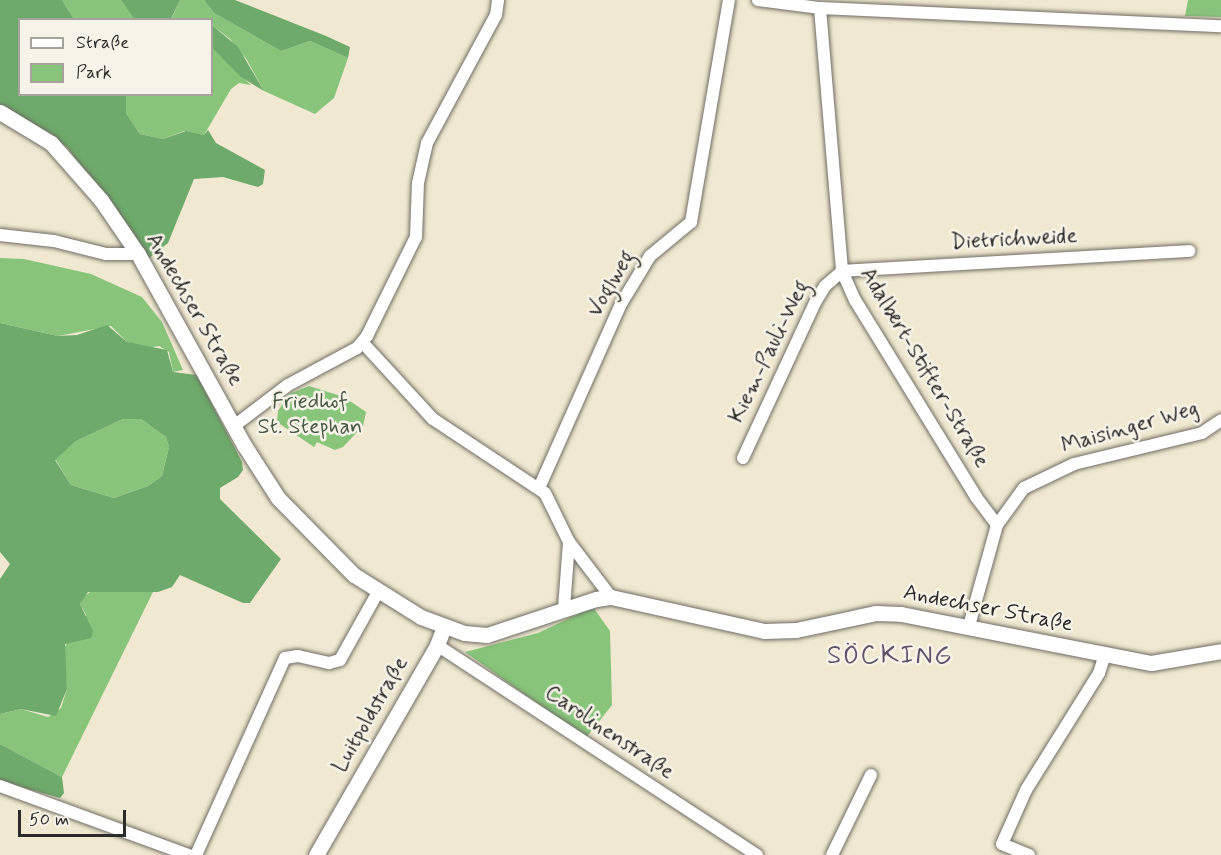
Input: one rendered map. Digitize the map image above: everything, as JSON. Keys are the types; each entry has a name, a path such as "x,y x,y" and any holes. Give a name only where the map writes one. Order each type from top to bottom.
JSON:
{"street":[{"path":"234,426 288,386 363,343 416,237 418,183 427,143 496,15 498,0"},
{"name":"Voglweg","path":"539,488 621,304 650,256 691,222 729,0"},
{"path":"758,0 820,8 1221,26"},
{"name":"Adalbert-Stifter-Straße","path":"820,8 842,271 855,300 976,497 997,525"},
{"name":"Andechser Straße","path":"0,112 42,136 72,162 138,254 234,426 278,498 334,556 378,592 444,627 487,635 564,609 611,597 770,632 876,613 969,626 1151,663 1221,651"},
{"path":"0,235 54,240 106,254 138,254"},
{"name":"Dietrichweide","path":"842,271 1189,251"},
{"name":"Kiem-Pauli-Weg","path":"742,458 816,301 825,286 842,271"},
{"path":"363,343 433,418 539,488 549,498 569,542 611,597"},
{"name":"Maisinger Weg","path":"969,626 997,525 1015,497 1047,474 1108,453 1202,433 1221,420"},
{"path":"564,609 569,542"},
{"path":"196,855 285,658 298,656 329,663 340,660 378,592"},
{"name":"Luitpoldstraße","path":"316,855 437,645 444,627"},
{"name":"Carolinenstraße","path":"437,645 757,855"},
{"path":"1029,855 1002,844 1026,790 1099,673 1105,654"},
{"path":"832,855 871,776"},
{"path":"0,786 189,855"}],"green space":[{"path":"0,0 62,0 73,18 18,18 18,96 126,96 126,113 140,134 163,139 186,131 204,135 208,130 216,143 265,170 263,184 258,187 223,177 194,179 168,243 148,259 67,147 0,105"},
{"path":"62,0 121,0 134,18 73,18"},
{"path":"121,0 180,0 171,18 134,18"},
{"path":"180,0 204,0 214,13 281,51 310,41 348,58 334,98 315,114 264,91 247,60 230,39 213,26 213,18 172,18"},
{"path":"204,0 235,0 326,36 350,47 348,58 310,41 281,51 214,13"},
{"path":"1188,0 1221,0 1221,17 1185,16"},
{"path":"213,26 238,47 264,91 241,77 213,49"},
{"path":"213,49 251,85 239,83 231,89 204,135 184,131 163,139 140,134 126,113 126,96 213,96"},
{"path":"0,258 24,259 91,274 142,297 162,322 183,370 173,372 169,352 159,346 146,348 127,342 111,326 58,336 0,323"},
{"path":"0,323 58,336 77,335 107,325 127,342 167,350 173,372 197,375 242,462 243,470 238,477 220,488 220,499 281,559 250,603 243,603 180,575 172,587 158,592 88,592 80,604 93,631 91,638 65,644 67,689 56,716 21,709 0,714 0,579 10,564 0,552","holes":["123,419 141,419 166,437 169,447 162,476 148,486 114,498 71,485 55,460 76,441"]},
{"name":"Friedhof St. Stephan","path":"309,386 344,397 366,412 363,426 343,447 335,450 317,442 314,447 277,422 278,411 289,394"},
{"path":"123,419 141,419 166,437 169,447 162,476 148,486 114,498 71,485 55,459 76,441"},
{"path":"124,589 153,592 62,777 0,744 0,714 21,709 48,717 61,708 67,689 64,648 69,640 83,639 86,615 80,604 84,596 92,591"},
{"path":"593,607 610,631 612,705 586,738 465,652 538,633"},
{"path":"0,744 62,777 64,793 60,798 0,781"}],"district":[{"name":"SÖCKING","path":"890,657"}]}
